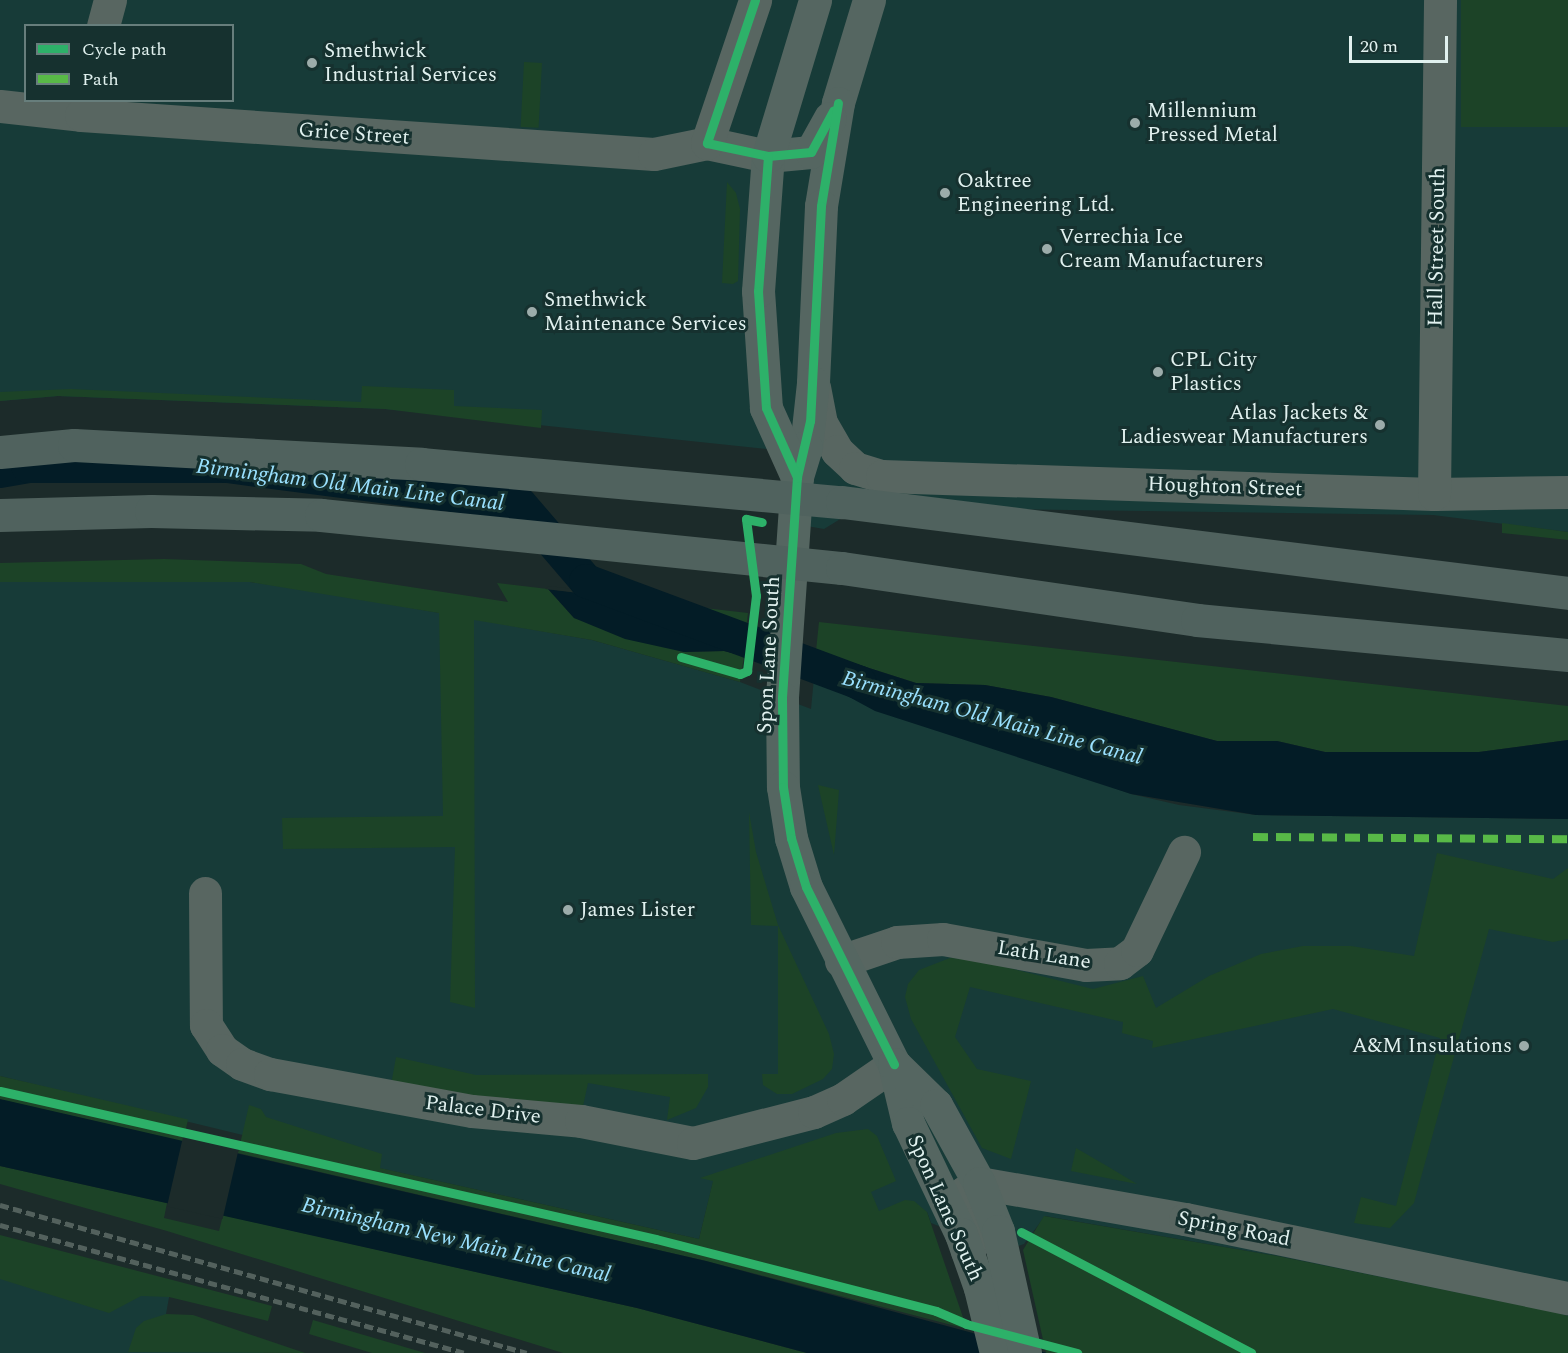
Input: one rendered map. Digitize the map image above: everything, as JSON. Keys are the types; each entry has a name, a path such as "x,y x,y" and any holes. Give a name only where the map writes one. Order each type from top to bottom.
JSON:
{"highway":[{"path":"0,452 74,445 261,453 491,470 842,502 1568,593"},
{"path":"0,515 151,511 321,515 842,568 1197,620 1568,655"}],"main road":[{"name":"Spon Lane South","path":"797,477 766,408 758,291 768,156 814,0"},
{"name":"Spon Lane South","path":"869,0 838,103 821,206 813,383 806,447 797,477 782,698 783,787 791,838 806,887 894,1064 908,1123 977,1244 1025,1353"},
{"path":"768,156 811,152 838,103"},
{"name":"Spon Lane South","path":"894,1064 936,1105 979,1183 977,1244 996,1353"}],"street":[{"path":"104,24 110,0"},
{"path":"707,143 755,0"},
{"name":"Hall Street South","path":"1434,494 1440,0"},
{"name":"Grice Street","path":"0,106 83,108 654,154 707,143 768,156"},
{"name":"Houghton Street","path":"813,383 821,423 837,451 855,468 882,476 1434,494 1568,492"},
{"name":"Houghton Street","path":"795,524 840,490 882,476"},
{"name":"Lath Lane","path":"841,961 897,942 944,939 1086,965 1120,963 1137,950 1184,852"},
{"name":"Palace Drive","path":"205,892 206,1025 222,1050 242,1064 270,1074 472,1111 581,1121 693,1143 814,1112 843,1099 894,1064"},
{"name":"Spring Road","path":"979,1183 1196,1221 1568,1298"}],"shaded area":[{"path":"0,0 1568,0 1568,532 1433,515 1007,509 868,502 824,529 795,524 796,452 385,409 58,396 0,401"},
{"path":"0,582 250,582 332,594 592,640 740,682 811,709 814,678 1131,794 1179,805 1256,815 1568,819 1568,1316 1277,1256 1045,1216 1024,1244 1003,1251 931,1223 927,1212 873,1215 713,1182 699,1239 379,1168 0,1076"},
{"path":"0,1252 170,1292 166,1314 265,1353 0,1353"}],"green space":[{"path":"1461,0 1568,0 1568,127 1461,127"},
{"path":"524,62 542,63 539,128 521,127"},
{"path":"727,182 736,193 740,209 738,281 733,284 722,283"},
{"path":"362,386 454,390 454,406 542,410 541,428 385,409 58,396 0,401 0,392 71,389 361,402"},
{"path":"1502,523 1568,532 1568,540 1502,533"},
{"path":"164,559 301,564 326,574 508,602 497,583 548,589 574,618 684,652 724,651 744,656 740,682 592,640 474,620 475,1008 450,1002 455,847 283,849 282,818 443,816 439,613 250,582 0,582 0,563"},
{"path":"687,606 748,613 746,630 714,619"},
{"path":"819,622 1568,706 1568,740 1479,752 1325,752 1277,741 1217,741 1051,697 985,685 916,683 816,651"},
{"path":"818,785 839,790 834,855"},
{"path":"749,812 756,852 778,925 829,1034 834,1054 832,1069 823,1079 792,1094 777,1094 763,1085 762,1074 778,1074 778,926 751,925"},
{"path":"1437,853 1553,879 1568,868 1568,939 1553,942 1489,929 1414,1203 1390,1228 1354,1223 1361,1197 1396,1206 1440,1038 1333,1009 1152,1048 1153,1041 1122,1033 1123,1022 970,987 955,1037 977,1069 1031,1081 1011,1159 982,1148 911,1019 905,997 908,984 919,970 950,958 973,959 1093,989 1143,976 1156,1008 1209,976 1261,954 1303,946 1351,946 1414,956"},
{"path":"396,1057 476,1075 708,1074 708,1087 696,1108 667,1120 670,1097 588,1083 582,1111 391,1085"},
{"path":"0,1076 188,1119 183,1142 0,1100"},
{"path":"249,1105 261,1109 266,1117 382,1154 380,1168 699,1239 713,1181 700,1178 836,1133 868,1129 877,1136 896,1181 871,1192 879,1211 905,1200 914,1201 927,1212 967,1329 706,1261 238,1153"},
{"path":"1076,1148 1107,1166 1137,1184 1071,1171"},
{"path":"0,1166 167,1203 164,1218 219,1231 223,1215 637,1308 807,1353 563,1353 167,1231 0,1184"},
{"path":"1044,1216 1277,1256 1554,1312 1568,1316 1568,1353 1046,1353 1023,1250"},
{"path":"0,1235 272,1306 268,1321 169,1297 141,1296 109,1313 0,1279"},
{"path":"166,1314 193,1315 305,1353 128,1352 136,1328 144,1321"},
{"path":"313,1320 425,1353 372,1353 309,1334"}],"water":[{"path":"548,589 687,606 746,630 744,656 724,651 684,652 625,639 574,618"},
{"path":"816,651 916,683 985,685 1051,697 1217,741 1277,741 1325,752 1479,752 1568,740 1568,819 1256,815 1131,794 875,711 814,678"},
{"name":"Birmingham New Main Line Canal","path":"0,1099 706,1261 1047,1353 807,1353 637,1308 0,1166"}],"pier":[{"path":"549,586 688,603 696,607 545,589"},
{"path":"183,1137 239,1150 223,1219 167,1206"}],"waterway":[{"name":"Birmingham Old Main Line Canal","path":"0,471 28,466 227,466 520,504 586,581 860,683"}],"railway":[{"path":"0,1205 527,1353"},
{"path":"0,1225 464,1353"}],"marked path":[{"path":"1253,837 1568,839"}],"cycle path":[{"path":"755,0 707,143 768,156 811,152 833,111"},
{"path":"838,103 821,206 810,421 797,477 782,698 783,787 791,838 806,887 894,1064"},
{"path":"768,156 758,291 766,408 797,477"},
{"path":"681,657 740,674 747,671 756,596 746,519 762,522"},
{"path":"0,1091 656,1239 936,1311 966,1324 1077,1353"},
{"path":"1021,1232 1251,1353"}],"place":[{"name":"Smethwick Industrial Services","path":"312,63"},
{"name":"Millennium Pressed Metal","path":"1135,123"},
{"name":"Oaktree Engineering Ltd.","path":"945,193"},
{"name":"Verrechia Ice Cream Manufacturers","path":"1047,249"},
{"name":"Smethwick Maintenance Services","path":"532,312"},
{"name":"CPL City Plastics","path":"1158,372"},
{"name":"Atlas Jackets & Ladieswear Manufacturers","path":"1380,425"},
{"name":"James Lister","path":"568,910"},
{"name":"A&M Insulations","path":"1524,1046"}]}
